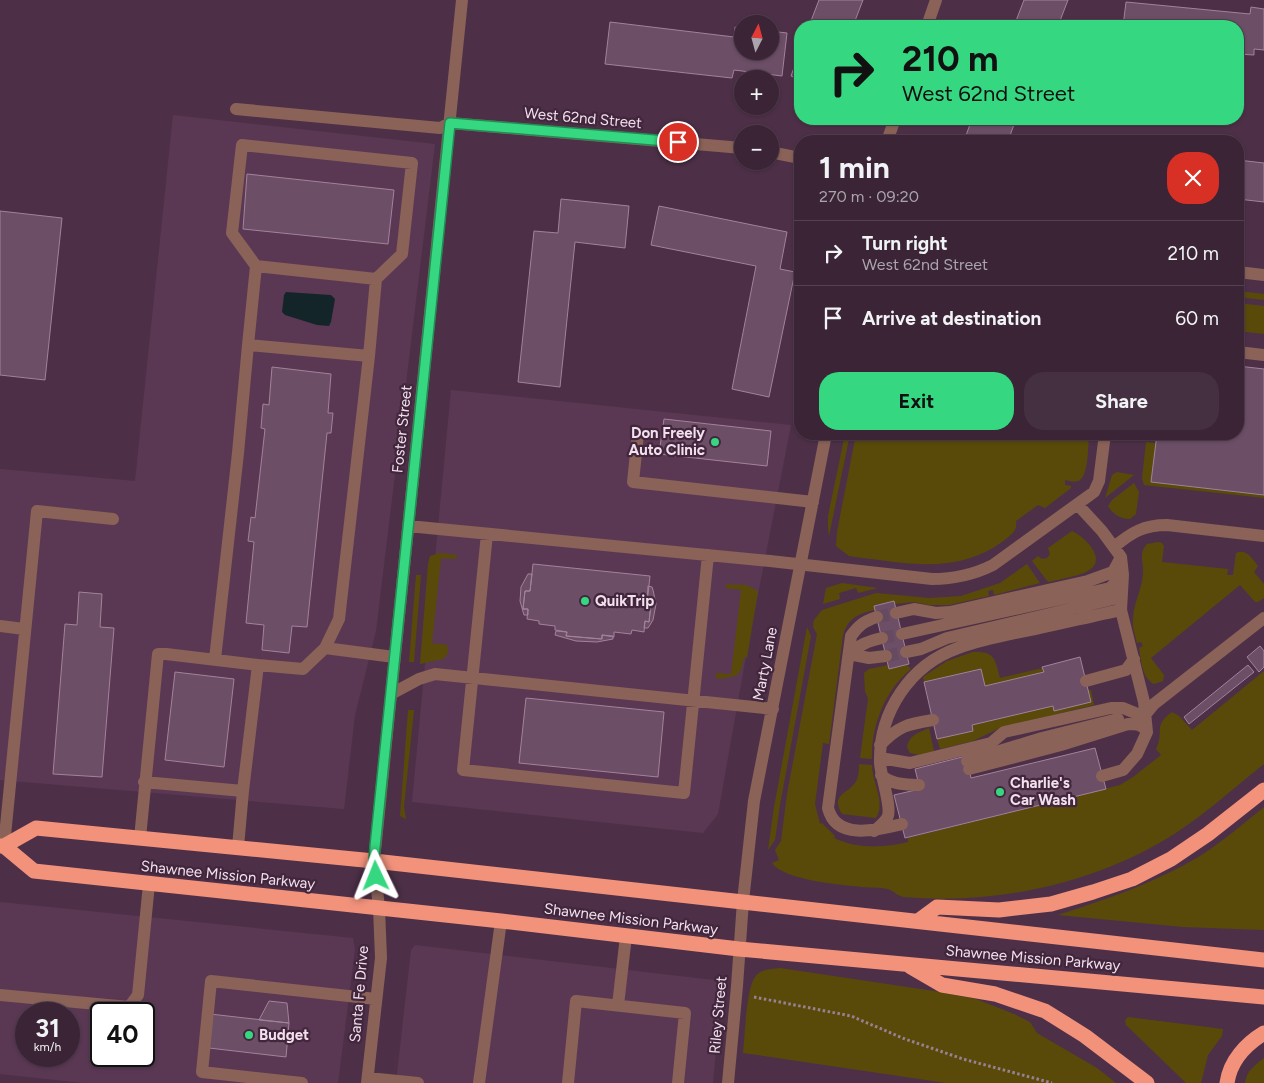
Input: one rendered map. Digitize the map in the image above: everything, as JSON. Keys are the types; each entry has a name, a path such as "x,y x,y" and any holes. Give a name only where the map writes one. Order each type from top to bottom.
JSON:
{"highway":[{"path":"918,921 937,907 999,910 1051,904 1132,879 1171,859 1208,834 1264,790"},
{"name":"Shawnee Mission Parkway","path":"1264,960 374,861 36,828 2,846 34,872 501,921 739,949 1264,997"},
{"path":"905,964 942,985 995,994 1045,1011 1085,1036 1147,1083"},
{"path":"1227,1083 1232,1066 1240,1052 1264,1033"}],"street":[{"name":"Foster Street","path":"374,861 462,0"},
{"path":"929,20 936,0"},
{"name":"West 62nd Street","path":"236,109 440,128 450,123 734,147"},
{"path":"140,838 158,654 303,669 325,648 339,619 376,279 402,254 412,163 242,146 232,233 256,266 237,463 215,659"},
{"path":"779,154 794,157"},
{"path":"256,266 376,279"},
{"path":"1244,273 1264,275"},
{"path":"248,345 369,356"},
{"path":"1244,352 1264,354"},
{"path":"638,434 633,482 813,502"},
{"name":"Marty Lane","path":"739,949 754,801 825,440"},
{"path":"408,526 800,564 932,580 963,577 992,565 1094,492 1099,481 1104,440"},
{"path":"968,765 1061,745 1128,724 1138,724 1143,727 1146,722 1144,702 1121,610 1123,576 1118,552 1078,505"},
{"path":"2,846 37,511 113,519"},
{"path":"896,613 914,609 936,613 950,612 1088,581 1113,572 1118,552 1126,537 1142,528 1153,525 1264,536"},
{"path":"488,534 463,770 684,793 708,555"},
{"path":"902,634 1110,588 1123,576"},
{"path":"906,652 921,649 947,638 1113,599 1122,590"},
{"path":"874,831 884,822 889,813 880,767 880,744 885,724 899,693 913,678 935,659 957,648 1000,636 1121,610"},
{"path":"877,617 866,620 858,626 851,636 828,808 830,817 836,824 844,828 874,831 902,824"},
{"path":"1102,776 1123,770 1137,754 1146,722 1154,704 1264,618"},
{"path":"0,626 24,629"},
{"path":"848,654 866,642 882,638"},
{"path":"325,648 394,657"},
{"path":"848,654 869,658 886,656"},
{"path":"1086,681 1126,670 1134,659"},
{"path":"238,847 258,665"},
{"path":"391,694 419,679 435,674 773,709"},
{"path":"880,767 910,763 991,743 1004,732 1111,708 1123,708 1146,722"},
{"path":"880,744 893,731 904,726 933,720"},
{"path":"880,767 887,781 895,783 918,782"},
{"path":"144,782 243,791"},
{"name":"Santa Fe Drive","path":"368,1080 380,958 379,908 374,861"},
{"path":"0,995 129,1008 138,995 149,884"},
{"path":"479,1083 501,921"},
{"path":"618,1005 626,936"},
{"name":"Riley Street","path":"728,1083 739,949"},
{"path":"302,1083 202,1072 211,981 376,999"},
{"path":"568,1083 576,1001 685,1012 678,1083"},
{"path":"368,1080 418,1083"}],"path":[{"path":"736,994 850,1016 906,1039 963,1059 1052,1083"}],"shaded area":[{"path":"173,115 435,144 376,631 355,715 344,809 0,780 0,469 135,481"},
{"path":"286,292 331,295 335,299 329,326 317,325 285,315 282,312"},
{"path":"1244,292 1264,294 1264,300 1244,298"},
{"path":"1244,304 1264,306 1264,334 1244,332"},
{"path":"451,390 791,425 746,656 718,814 703,833 412,802"},
{"path":"844,440 849,440 829,536 828,516"},
{"path":"855,440 1089,440 1087,465 1080,480 1073,482 1065,480 1065,485 1071,486 1071,488 1045,508 1038,505 1016,521 1016,528 1002,542 967,559 949,563 912,564 849,556 836,546"},
{"path":"1146,442 1156,443 1151,482 1264,495 1264,498 1144,485 1142,478"},
{"path":"1117,472 1134,475 1105,498 1112,475"},
{"path":"1134,483 1139,492 1136,514 1130,519 1126,519 1115,514 1108,506 1112,500"},
{"path":"1072,531 1083,538 1093,550 1096,562 1086,572 1048,582 1032,561 1038,556 1042,559 1047,558 1050,554 1048,548"},
{"path":"1158,542 1164,546 1162,562 1228,569 1227,575 1233,575 1236,553 1246,553 1258,566 1254,572 1264,584 1264,598 1255,602 1240,585 1151,658 1164,675 1163,681 1154,684 1147,678 1143,668 1139,648 1143,646 1141,642 1137,643 1133,614 1142,580 1144,548 1147,544"},
{"path":"440,553 457,555 456,559 441,558 432,643 447,645 448,653 443,659 420,664 428,564 430,556"},
{"path":"1027,564 1040,583 994,595 993,590 988,591 989,596 949,605 929,605 914,602 894,604 893,601 874,605 875,610 855,617 848,624 843,635 829,744 823,743 815,804 820,824 822,823 835,836 834,838 861,846 899,844 908,842 908,838 1120,785 1161,755 1156,749 1162,721 1172,712 1179,716 1192,730 1264,671 1264,764 1201,815 1161,842 1102,870 1038,889 971,898 905,897 888,889 814,881 788,874 778,869 772,863 779,860 775,850 781,841 787,794 817,634 813,627 814,620 822,610 876,593 929,598 961,596 1000,583"},
{"path":"416,575 421,575 414,662 409,662"},
{"path":"842,583 878,588 858,593 856,588 839,593 840,599 823,604 826,588"},
{"path":"726,584 747,585 758,591 747,658 744,657 741,670 737,675 725,677 724,679 716,678 716,673 731,674 741,590 726,588"},
{"path":"807,627 811,636 775,840 768,850 774,807"},
{"path":"973,652 990,655 995,661 1000,678 1043,668 1044,672 985,686 980,669 924,682 923,677 947,661"},
{"path":"888,665 890,669 907,665 911,669 894,687 881,709 874,734 872,759 860,758 868,699 865,691 864,673 869,669"},
{"path":"1091,690 1094,705 1002,727 973,741 940,749 937,739 973,731 972,725 1053,706 1054,710"},
{"path":"408,710 414,710 404,807 406,819 400,816"},
{"path":"929,728 934,751 919,755 910,753 907,747 910,740 915,735"},
{"path":"859,764 872,765 880,806 876,818 842,814 839,808 839,799 856,781 859,774"},
{"path":"1264,807 1264,930 1183,927 1058,915 1130,890 1183,866 1216,845"},
{"path":"0,902 353,938 355,949 338,1083 83,1083 0,1074"},
{"path":"415,945 722,981 713,1083 396,1083 411,950"},
{"path":"780,968 976,999 1030,1022 1037,1033 1097,1068 1116,1083 946,1083 743,1053 748,1002 752,983 760,972"},
{"path":"1128,1017 1223,1029 1222,1036 1208,1055 1201,1083 1186,1083 1126,1025 1125,1020"},
{"path":"1264,1058 1264,1083 1245,1083 1249,1071"}],"building":[{"path":"819,0 863,0 855,20 811,20"},
{"path":"1024,0 1068,0 1060,20 1016,20"},
{"path":"1126,2 1250,14 1251,7 1264,9 1264,50 1254,49 1254,55 1244,54 1244,20 1124,20"},
{"path":"610,22 734,37 734,60 779,60 779,32 787,33 782,76 779,76 779,70 734,70 732,78 605,64"},
{"path":"970,125 1014,125 1010,135 966,135"},
{"path":"1244,161 1264,163 1264,202 1244,200"},
{"path":"247,174 394,190 388,244 243,229"},
{"path":"561,199 629,206 625,248 575,242 560,387 518,382 534,231 558,233"},
{"path":"659,206 787,232 780,269 794,272 794,277 769,397 732,389 756,266 651,245"},
{"path":"0,211 62,218 45,380 0,375"},
{"path":"272,367 331,374 328,413 333,413 331,433 327,433 307,627 292,626 289,653 262,650 264,625 246,623 254,542 248,541 251,517 255,518 265,429 261,428 263,404 269,405"},
{"path":"1244,367 1264,369 1264,495 1151,482 1156,440 1244,440"},
{"name":"Don Freely Auto Clinic","path":"664,419 771,431 767,466 659,454"},
{"name":"QuikTrip","path":"533,564 650,576 647,603 651,604 649,622 645,621 644,632 632,630 631,634 614,632 614,637 602,635 602,639 566,636 567,632 555,630 555,626 539,624 539,621 527,619 528,609 523,609 525,591 530,591"},
{"path":"528,574 532,574 530,591 525,591 523,609 528,609 528,615 524,615 520,601 521,587"},
{"path":"648,586 652,587 656,604 653,620 648,628 644,628 645,621 649,622 651,604 647,603"},
{"path":"79,592 102,594 100,627 114,628 102,777 53,774 65,624 77,625"},
{"path":"894,601 909,664 889,669 874,606"},
{"path":"556,631 567,632 566,636 602,639 602,635 613,636 613,639 597,642 576,641 555,635"},
{"path":"1260,646 1264,651 1264,667 1259,672 1247,657"},
{"path":"1080,657 1091,702 1054,711 1053,706 972,725 973,731 937,739 924,682 981,669 985,686 1044,672 1042,667"},
{"path":"1248,665 1254,672 1189,724 1184,717"},
{"path":"175,672 234,679 224,767 165,760"},
{"path":"526,698 664,712 658,777 519,763"},
{"name":"Charlie's Car Wash","path":"1095,748 1106,789 905,838 894,795 920,789 915,769 966,756 971,778"},
{"path":"269,1001 287,1003 289,1023 259,1020"},
{"name":"Budget","path":"210,1014 289,1023 286,1057 209,1048"}],"tunnel":[{"path":"877,617 896,613"},
{"path":"882,638 902,634"},
{"path":"886,656 906,652"}],"place":[{"name":"Don Freely Auto Clinic","path":"715,442"},
{"name":"QuikTrip","path":"585,601"},
{"name":"Charlie's Car Wash","path":"1000,792"},
{"name":"Budget","path":"249,1035"}],"route":[{"path":"376,876 375,847 450,123 678,142"}]}
